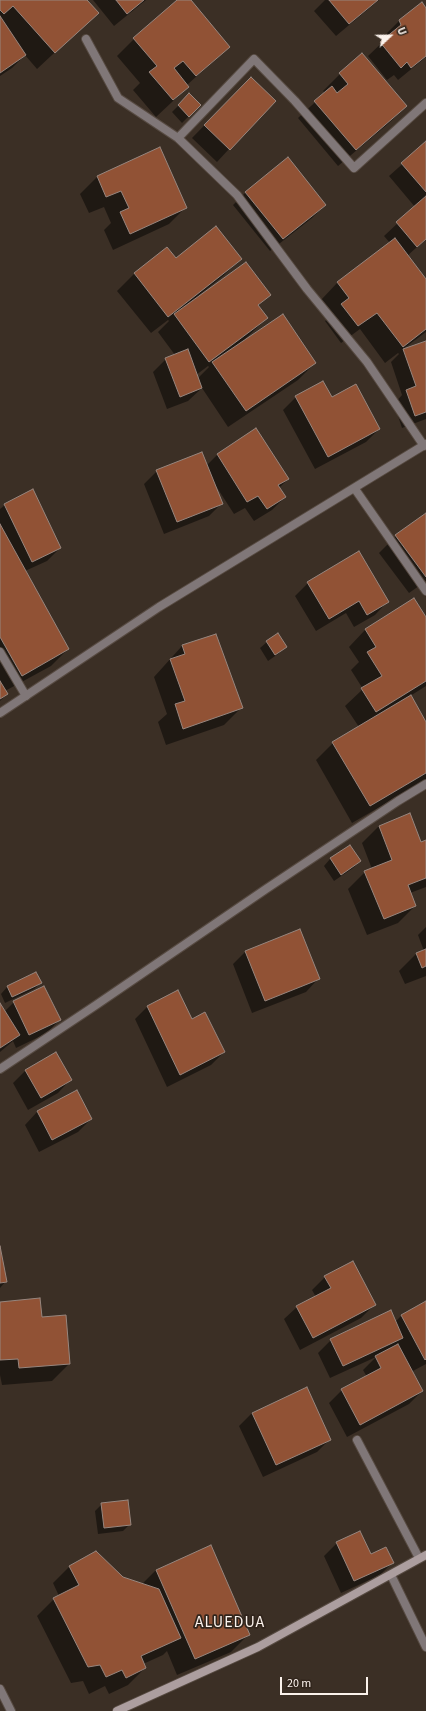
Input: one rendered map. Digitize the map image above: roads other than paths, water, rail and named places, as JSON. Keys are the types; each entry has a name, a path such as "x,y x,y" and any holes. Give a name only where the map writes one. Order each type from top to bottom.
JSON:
{"street":[{"path":"0,713 159,607 356,489 425,445 367,362 307,289 237,195 178,138 118,98 86,40"},
{"path":"178,138 254,59 296,101 354,168 426,103"},
{"path":"356,489 426,591"},
{"path":"0,652 26,696"},
{"path":"0,1069 266,889 426,784"},
{"path":"117,1711 258,1647 391,1575 422,1556 358,1440"},
{"path":"391,1575 426,1647"},
{"path":"0,1689 11,1711"}],"district":[{"name":"ALUEDUA","path":"230,1623"}]}
